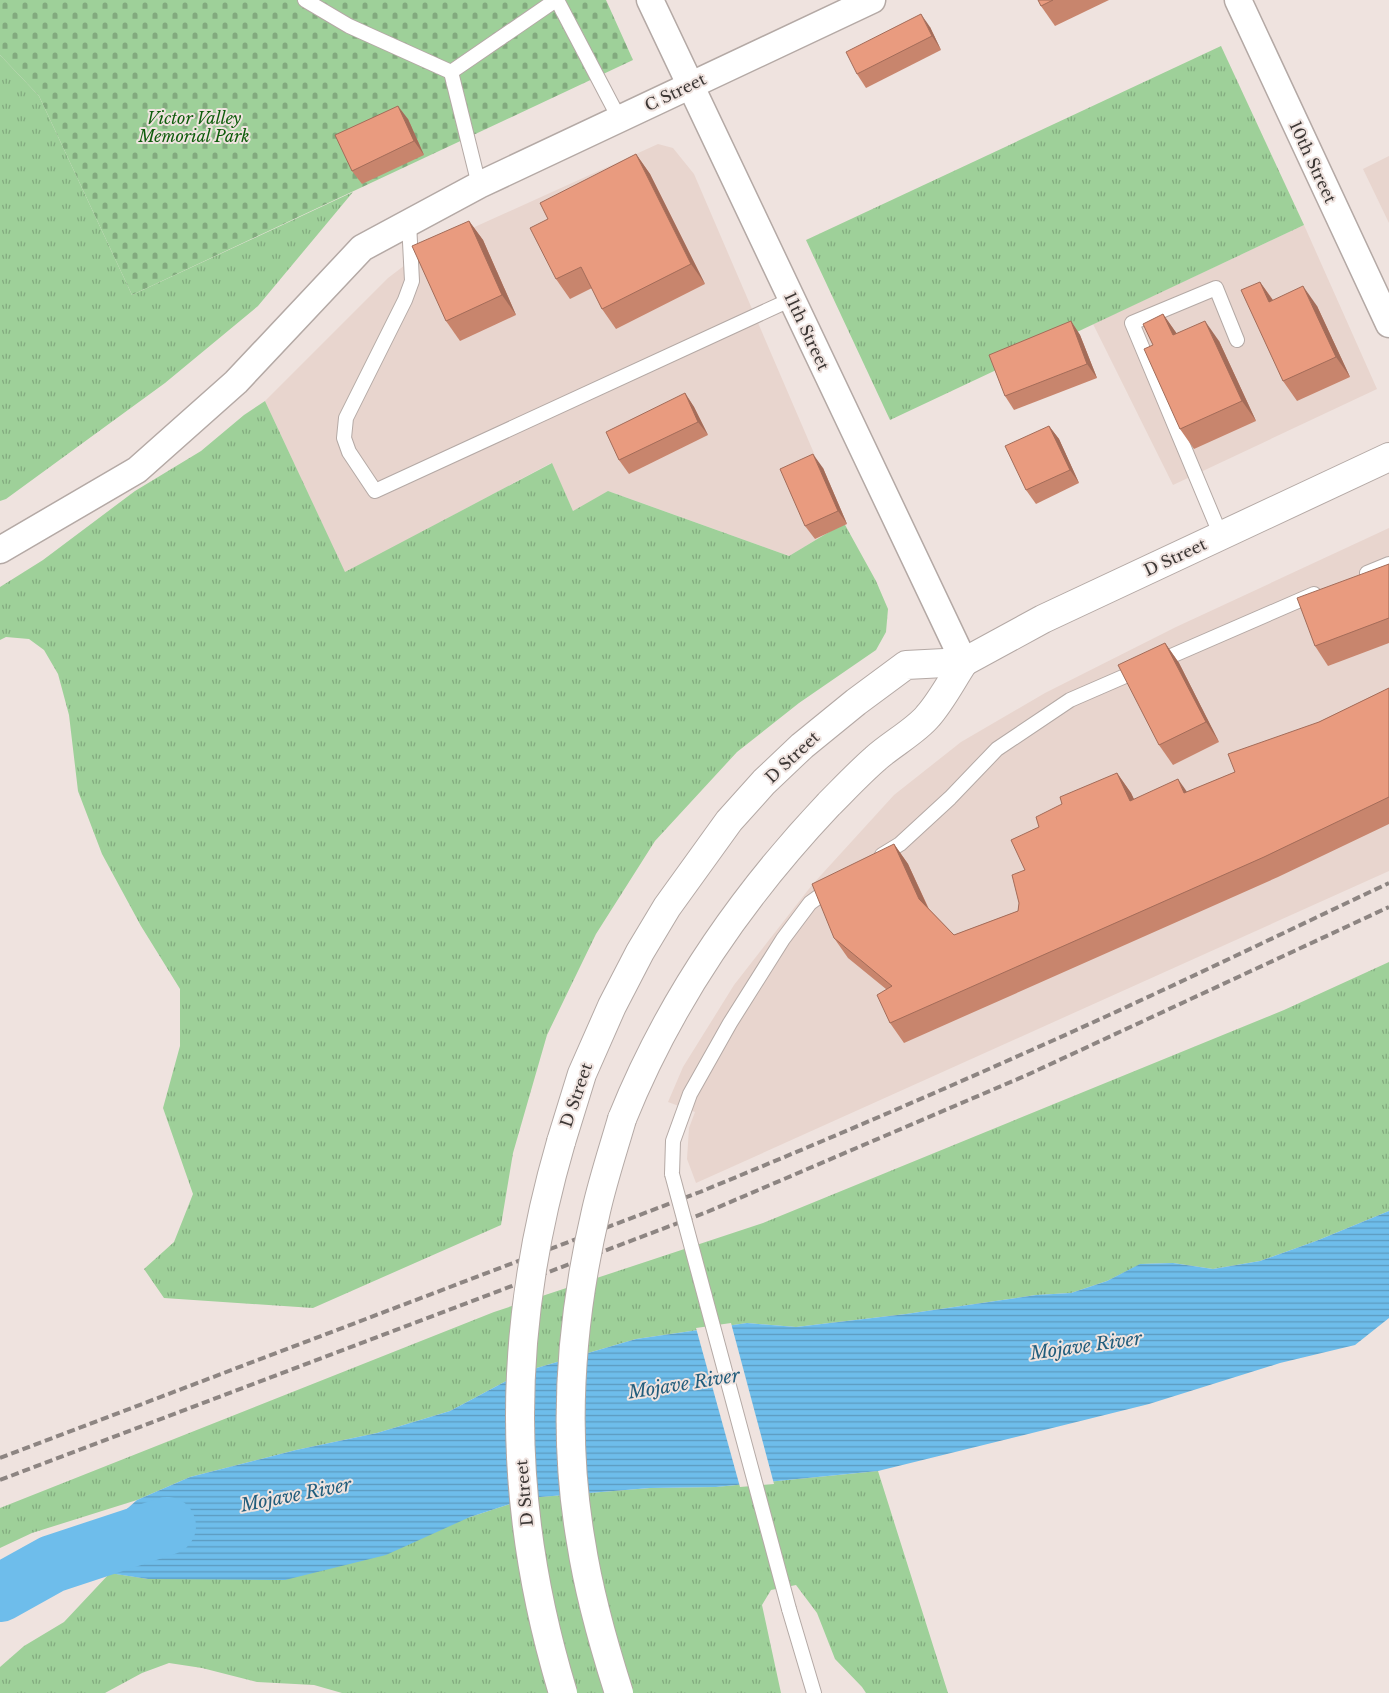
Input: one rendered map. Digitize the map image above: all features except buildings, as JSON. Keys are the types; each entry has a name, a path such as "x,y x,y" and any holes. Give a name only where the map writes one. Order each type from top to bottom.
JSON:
{"main road":[{"name":"D Street","path":"563,1693 544,1624 530,1555 520,1459 521,1352 532,1259 550,1181 574,1097 612,1006 667,906 729,820 764,782 802,746 856,702 906,665 964,662 1043,619 1389,457"},
{"name":"D Street","path":"619,1693 597,1622 580,1541 572,1460 572,1372 588,1249 603,1184 622,1119 643,1068 661,1035 718,941 755,889 830,803 875,759 928,717 964,662"}],"street":[{"name":"11th Street","path":"650,0 964,662"},
{"name":"C Street","path":"0,550 137,470 236,382 362,248 479,185 620,120 690,84 872,0"},
{"name":"10th Street","path":"1238,0 1387,315"}],"lane":[{"path":"305,0 348,26 451,72"},
{"path":"451,72 557,0 620,120"},
{"path":"451,72 479,185"},
{"path":"409,223 412,281 405,300 346,418 344,438 349,452 375,491 792,299"},
{"path":"1221,536 1132,323 1216,288 1238,340"},
{"path":"1353,578 1389,564"},
{"path":"869,863 900,844 950,798 997,749 1070,700 1326,589"},
{"path":"814,1693 789,1609 672,1174 673,1141 690,1094 730,1023 783,939 810,903 845,876"}],"shaded area":[{"path":"658,144 673,148 694,174 844,523 789,556 611,492 573,511 551,463 345,573 265,401 388,278 426,249"},
{"path":"1389,156 1389,223 1363,169"},
{"path":"1304,225 1377,389 1173,485 1093,324"},
{"path":"1389,528 1389,871 696,1183 687,1159 689,1128 695,1112 668,1102 683,1067 734,985 812,885 894,795 961,742 1045,693 1176,627"}],"green space":[{"name":"Victor Valley Memorial Park","path":"0,0 606,0 633,60 132,295 39,96 0,55"},
{"path":"1221,46 1304,225 890,420 806,240"},
{"path":"0,55 39,96 132,295 353,192 258,306 165,383 6,499 0,501"},
{"path":"265,401 345,572 552,463 573,511 608,491 789,556 844,523 876,581 888,609 886,632 876,650 799,703 737,752 655,841 596,934 547,1035 513,1153 501,1225 313,1308 164,1298 144,1269 174,1242 193,1194 163,1108 180,1046 180,989 141,926 102,854 78,791 69,715 58,674 44,650 29,639 6,637 0,640 0,587 43,560 135,491 201,451 244,415"},
{"path":"1389,962 1389,1211 1316,1241 1260,1261 1213,1269 1173,1263 1141,1264 1107,1281 1071,1293 1036,1295 906,1314 796,1327 747,1323 636,1339 523,1372 450,1411 377,1433 296,1450 190,1477 137,1500 32,1533 0,1548 0,1508 494,1312 763,1223 1284,1010"},
{"path":"878,1471 948,1693 866,1693 835,1659 817,1613 796,1585 771,1590 762,1605 781,1693 342,1693 314,1685 257,1682 202,1668 169,1663 142,1673 105,1693 0,1693 0,1667 24,1646 64,1622 110,1573 148,1579 470,1517 528,1498 650,1488 716,1487"}],"water":[{"path":"1389,1211 1389,1318 1355,1345 1280,1363 1149,1404 878,1471 716,1487 650,1488 528,1498 470,1517 386,1555 285,1580 148,1579 83,1569 103,1530 137,1500 190,1477 296,1450 377,1433 450,1411 523,1372 636,1339 747,1323 796,1327 906,1314 1036,1295 1071,1293 1107,1281 1140,1264 1173,1263 1213,1269 1260,1261 1316,1241"}],"pier":[{"path":"731,1323 774,1484 740,1487 696,1328"}],"waterway":[{"name":"Mojave River","path":"0,1593 52,1564 167,1526"}],"railway":[{"path":"0,1458 700,1192 1065,1035 1389,883"},
{"path":"0,1480 707,1212 1027,1075 1389,907"}]}
